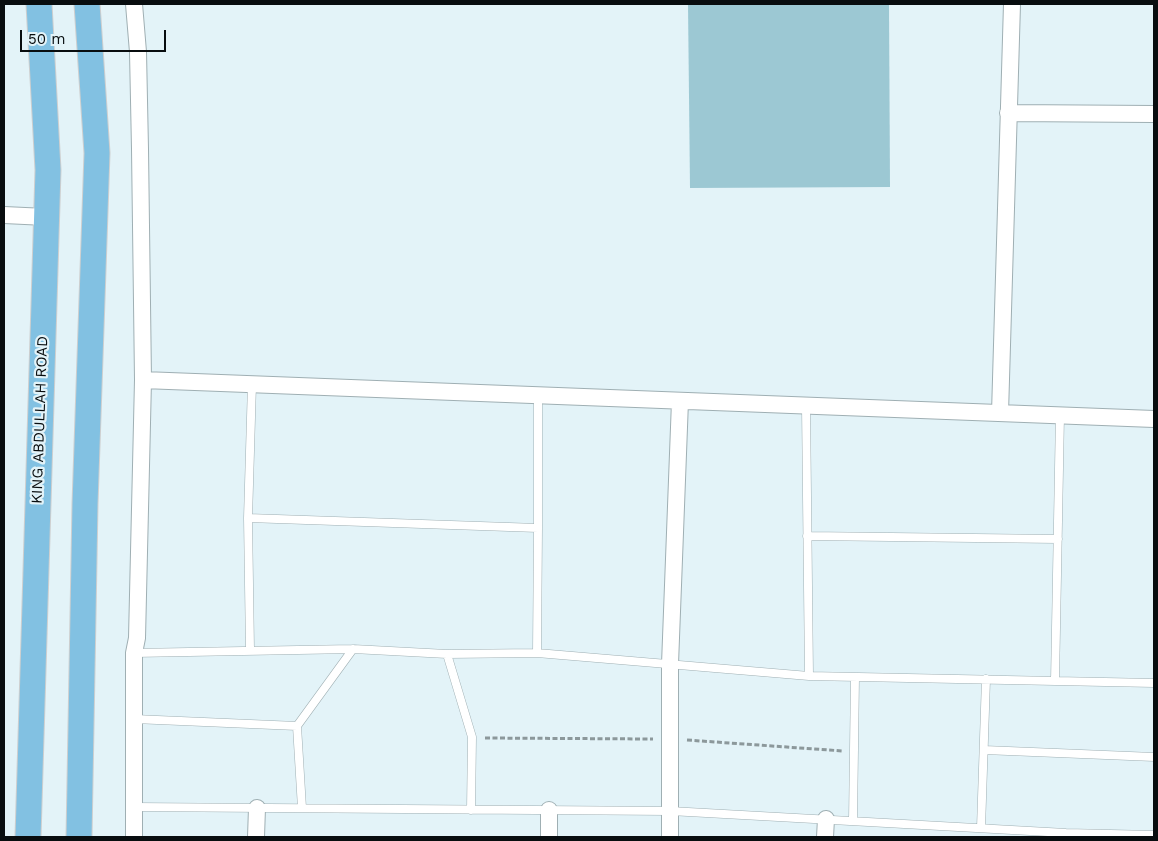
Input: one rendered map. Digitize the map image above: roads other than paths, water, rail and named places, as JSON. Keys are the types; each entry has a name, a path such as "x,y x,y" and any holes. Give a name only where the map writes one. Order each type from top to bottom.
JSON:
{"main road":[{"name":"KING ABDULLAH ROAD","path":"28,837 48,170 39,4"},
{"path":"79,837 85,504 96,153 87,4"}],"street":[{"path":"134,4 138,52 143,380 137,638 134,653 134,837"},
{"path":"1000,413 1012,4"},
{"path":"1008,113 1154,114"},
{"path":"4,215 46,217"},
{"path":"143,380 1154,419"},
{"path":"670,837 670,664 680,401"},
{"path":"256,808 256,837"},
{"path":"549,810 549,837"},
{"path":"825,837 826,819"}],"lane":[{"path":"250,650 248,518 252,384"},
{"path":"537,652 538,395"},
{"path":"806,405 809,676"},
{"path":"1055,681 1060,415"},
{"path":"248,518 538,528"},
{"path":"807,536 1058,540"},
{"path":"134,653 353,649 446,654 537,652 809,676 1154,682"},
{"path":"302,808 297,726 353,649"},
{"path":"446,654 472,737 472,810"},
{"path":"853,821 855,677"},
{"path":"981,828 986,679"},
{"path":"134,719 297,726"},
{"path":"984,750 1154,757"},
{"path":"134,807 670,812 981,828 1066,835 1154,835"}]}
